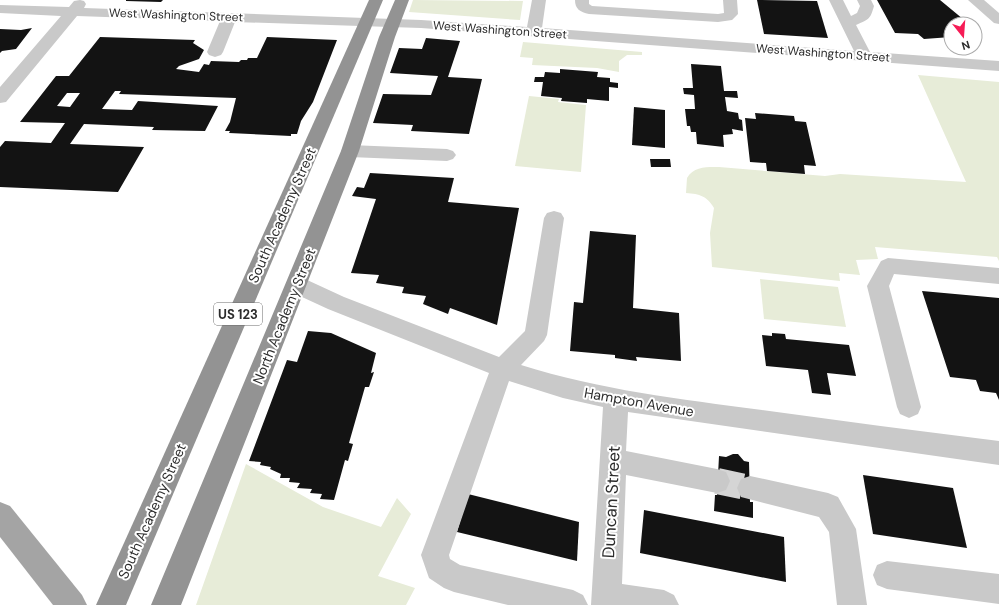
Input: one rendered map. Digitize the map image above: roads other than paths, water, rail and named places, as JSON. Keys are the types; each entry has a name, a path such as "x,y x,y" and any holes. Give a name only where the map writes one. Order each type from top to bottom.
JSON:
{"highway":[{"name":"South Academy Street","path":"111,605 365,22 376,0"},
{"name":"US 123","path":"393,23 402,0"},
{"name":"North Academy Street","path":"166,605 350,151 393,23"}],"main road":[{"path":"0,515 72,605"}],"street":[{"path":"534,32 539,0"},
{"path":"582,0 582,6 589,10 718,18 727,17 731,14 730,0"},
{"path":"836,0 864,56"},
{"path":"847,23 864,16 867,6 864,0"},
{"path":"975,0 999,20"},
{"name":"West Washington Street","path":"0,9 78,6 224,13 534,32 999,66"},
{"path":"0,98 78,6"},
{"path":"215,52 225,27 224,13"},
{"path":"350,151 446,155"},
{"path":"554,218 536,335 503,368 436,555 439,568 454,578 573,605"},
{"path":"909,407 878,286 888,266 999,276"},
{"name":"Hampton Avenue","path":"297,284 336,303 503,368 563,388 616,400 999,453"},
{"name":"Duncan Street","path":"606,601 616,400"},
{"path":"613,461 717,481"},
{"path":"750,488 795,497 828,506 842,529 852,605"},
{"path":"887,574 999,589"},
{"path":"606,601 664,605"}],"tunnel":[{"path":"717,481 750,488"}]}
